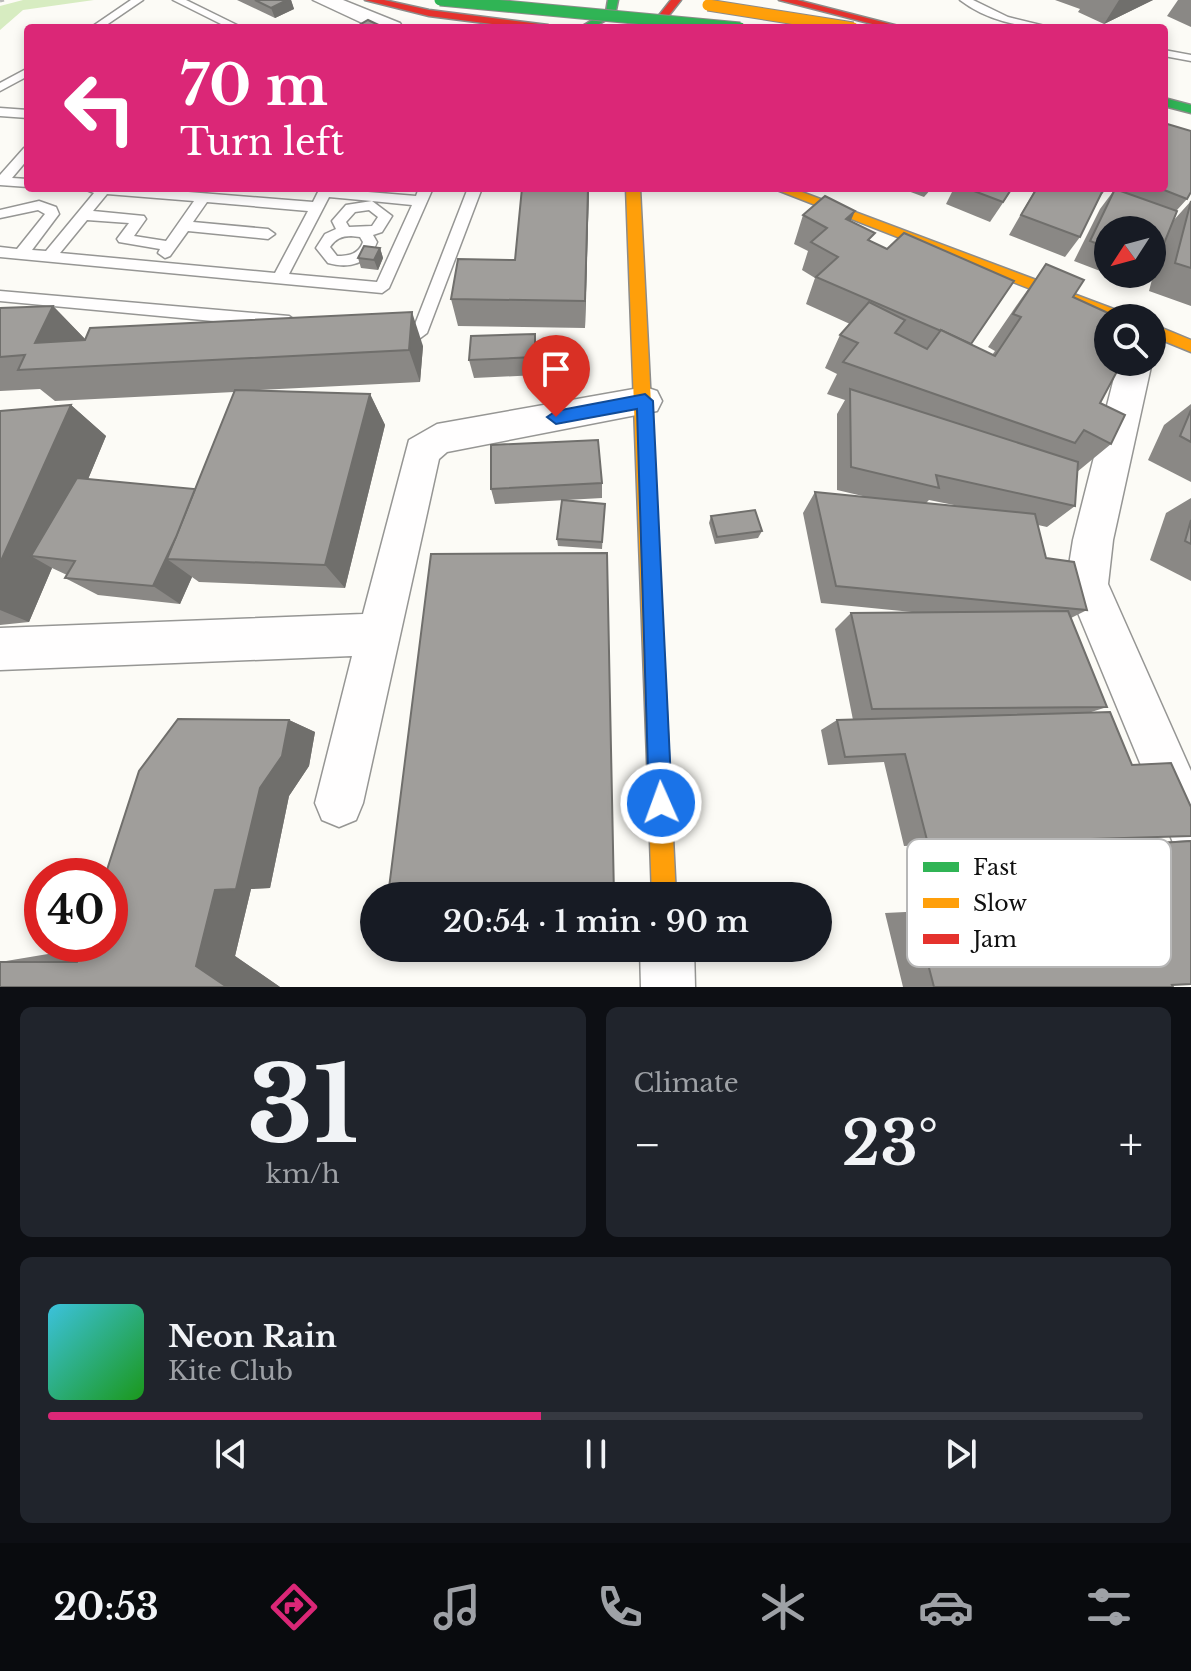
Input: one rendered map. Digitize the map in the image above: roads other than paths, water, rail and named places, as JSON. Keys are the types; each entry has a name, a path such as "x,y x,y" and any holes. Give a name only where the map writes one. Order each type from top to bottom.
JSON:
{"main road":[{"path":"370,0 429,13 516,24"},
{"path":"440,0 697,24"},
{"path":"591,24 611,13 613,0"},
{"path":"614,24 634,0 710,5 855,23"},
{"path":"657,24 676,0"},
{"path":"744,0 829,12"},
{"path":"784,0 829,12 855,23"},
{"path":"796,24 816,15 855,23"},
{"path":"1168,93 1191,99"},
{"path":"1168,103 1191,109"},
{"path":"633,192 645,401 663,882"},
{"path":"790,192 1094,307"},
{"path":"1166,336 1191,346"}],"street":[{"path":"324,0 382,24"},
{"path":"1132,376 1093,540 1087,584 1191,828"},
{"path":"339,803 376,634 422,451 427,444 645,401"},
{"path":"0,649 376,634"},
{"path":"667,962 668,987"}],"lane":[{"path":"101,24 138,0"},
{"path":"178,0 229,24"},
{"path":"965,0 1005,19 1029,24"},
{"path":"1168,54 1191,58"},
{"path":"2,87 24,73"},
{"path":"2,87 24,88"},
{"path":"0,112 24,114"},
{"path":"1,181 24,155"},
{"path":"1,181 24,183"},
{"path":"49,257 102,192"},
{"path":"166,192 314,211 364,233 370,242 368,249 355,259 340,261 327,257 325,242"},
{"path":"259,202 265,192"},
{"path":"279,279 325,192"},
{"path":"0,252 382,288 423,194 378,192"},
{"path":"373,329 419,333 473,192"},
{"path":"153,267 186,226 204,197"},
{"path":"0,214 39,205 51,210 52,214 21,254"},
{"path":"299,241 325,242 342,224 351,208 365,205 382,211 384,220"},
{"path":"83,215 139,219 124,239 170,246"},
{"path":"384,220 411,222"},
{"path":"364,233 377,229 384,220"},
{"path":"186,226 268,234"},
{"path":"368,249 398,252"},
{"path":"0,296 311,324"}]}
